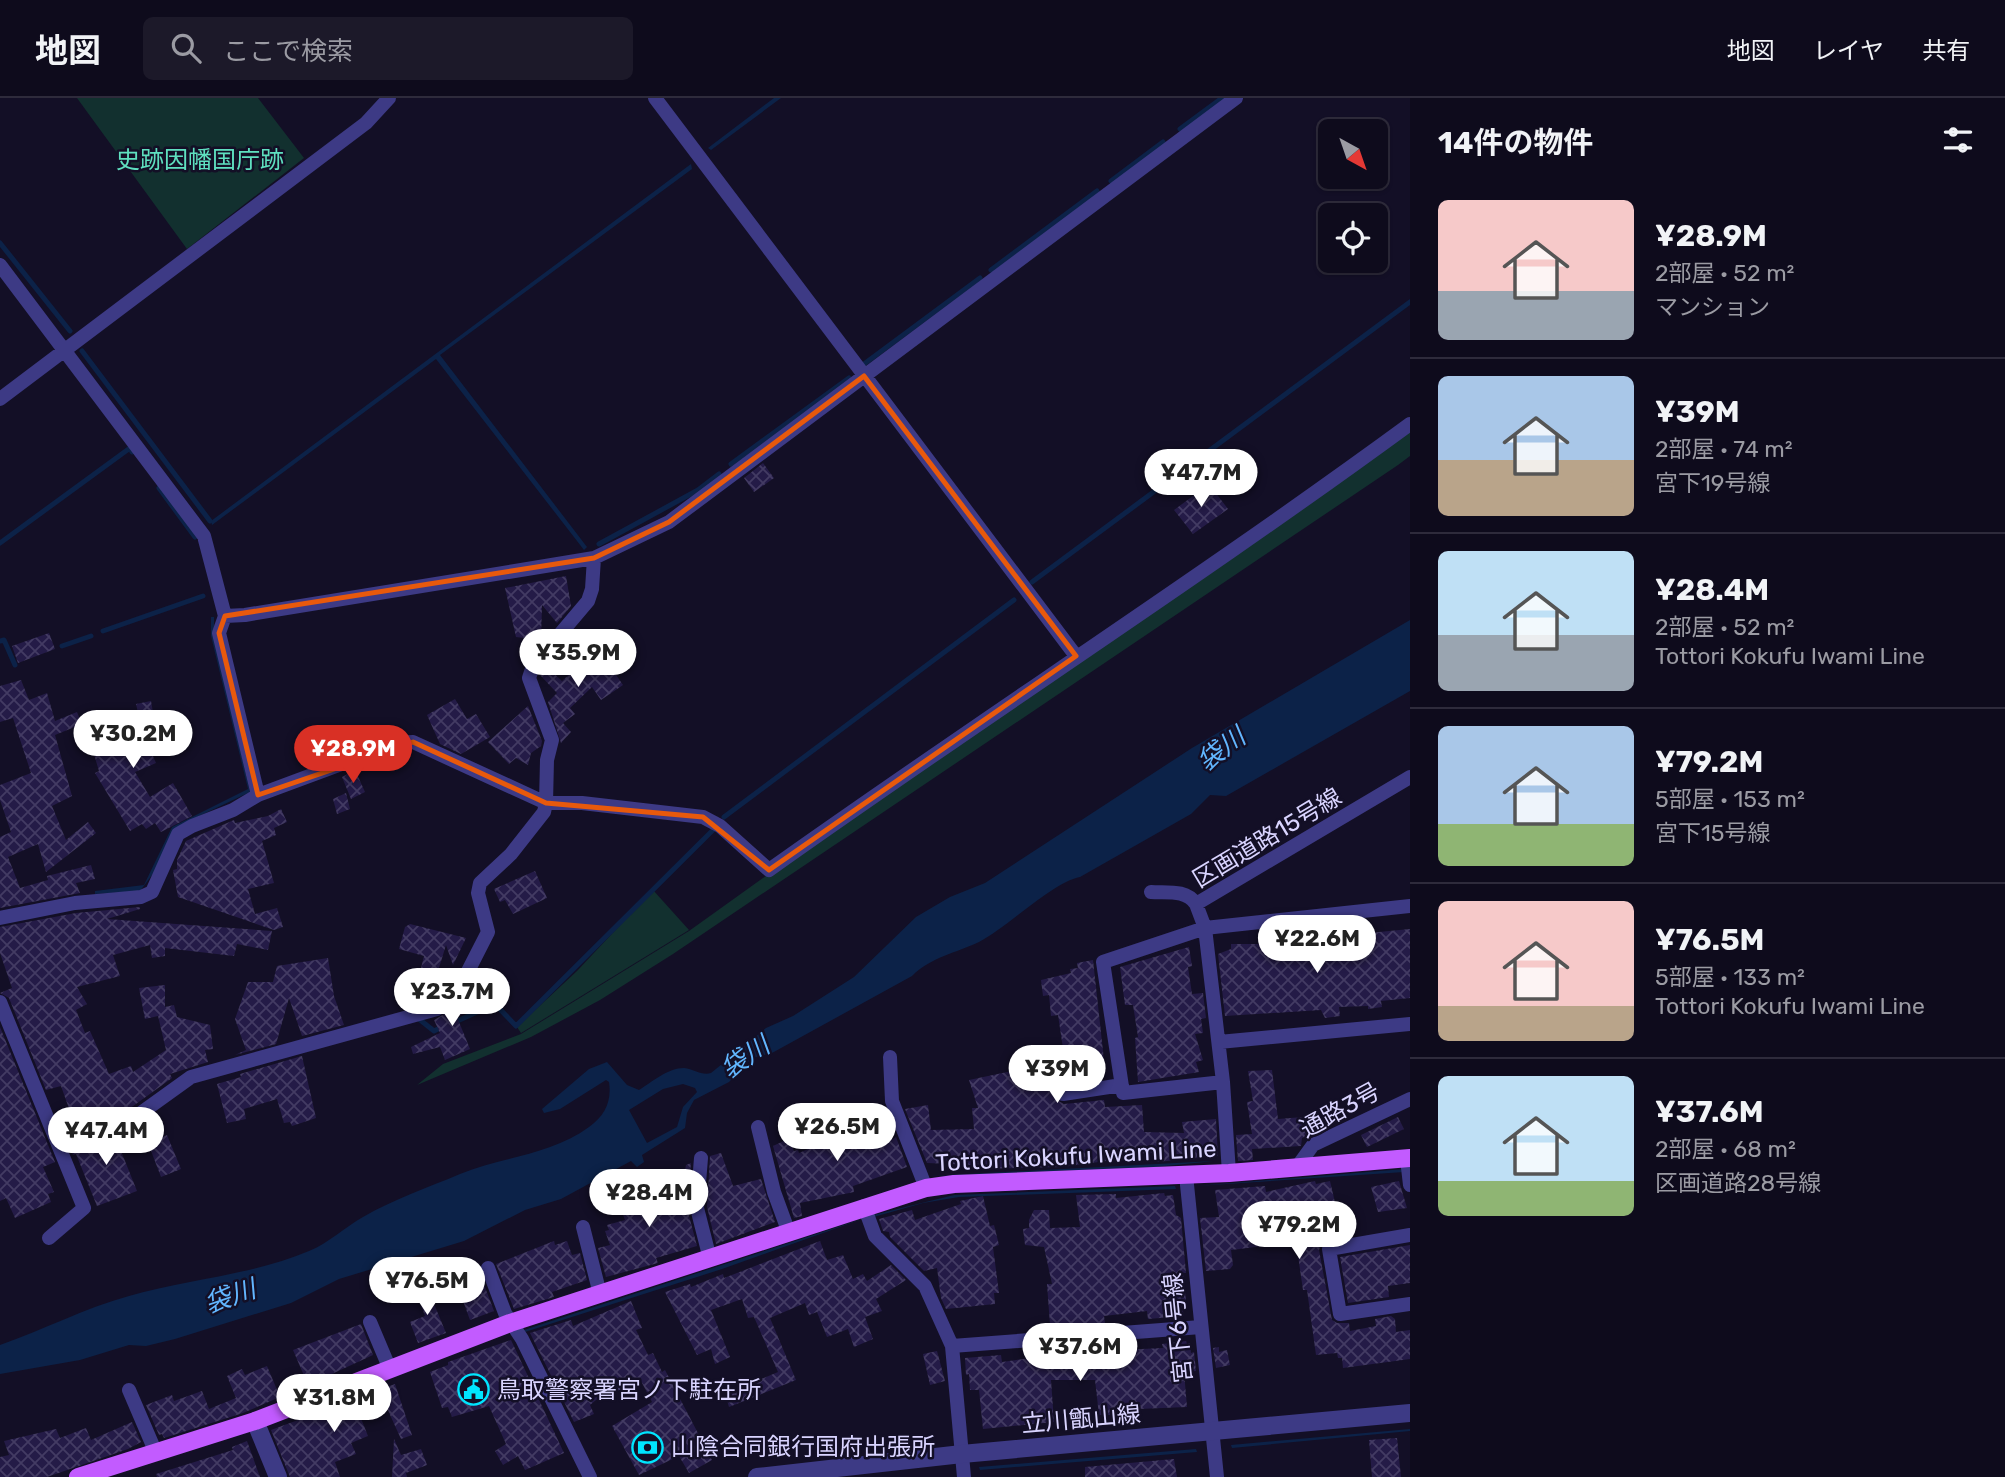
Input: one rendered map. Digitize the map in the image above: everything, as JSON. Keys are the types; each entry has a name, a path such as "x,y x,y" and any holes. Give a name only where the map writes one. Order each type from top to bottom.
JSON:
{"main road":[{"name":"Tottori Kokufu Iwami Line","path":"78,1477 255,1421 389,1367 495,1332 510,1323 789,1233 863,1206 926,1188 954,1184 1229,1173 1408,1158"}],"street":[{"path":"0,399 366,123 389,98"},
{"path":"655,98 1076,656"},
{"path":"225,616 245,615 594,558 669,522 1236,98"},
{"path":"0,265 204,536 225,616 219,633 258,795"},
{"path":"0,918 75,903 141,897 152,892 178,834 258,795 398,743 413,742 546,803 582,803 703,817 720,826 768,870 1292,510 1410,424"},
{"path":"55,1136 103,1129 134,1118 191,1077 437,1009 450,999 463,981 488,932 478,893 480,883 512,854 544,811 546,771 552,740 529,678 533,666 588,601 593,589 594,558"},
{"name":"区画道路15号線","path":"1229,1173 1219,1042 1205,928 1196,904 1410,777"},
{"path":"1150,892 1180,892 1191,896 1196,904"},
{"path":"1223,1082 1123,1093 1103,961 1205,928 1410,906"},
{"path":"0,1002 84,1208 48,1238"},
{"path":"1219,1042 1410,1024"},
{"path":"890,1057 892,1101 926,1188"},
{"path":"1063,1094 1122,1085"},
{"name":"通路3号","path":"1297,1167 1313,1146 1410,1099"},
{"path":"758,1127 774,1192 789,1233"},
{"path":"701,1158 698,1208 710,1259"},
{"path":"1408,1158 1410,1185"},
{"name":"宮下6号線","path":"1186,1175 1217,1477"},
{"path":"863,1206 875,1236 925,1286 952,1346 964,1477"},
{"path":"583,1227 600,1294"},
{"path":"1410,1235 1329,1249 1340,1314 1410,1304"},
{"path":"488,1268 510,1323 522,1339 590,1477"},
{"path":"370,1322 389,1367"},
{"path":"952,1346 1201,1327"},
{"path":"130,1390 156,1453"},
{"name":"立川甑山線","path":"757,1477 962,1454 1410,1413"},
{"path":"255,1421 278,1477"}],"highlighted area":[{"path":"864,376 1076,656 769,870 703,817 546,803 413,742 258,795 219,633 225,616 594,558 669,522"}],"green space":[{"name":"史跡因幡国庁跡","path":"77,98 258,98 304,158 187,249"},
{"path":"1410,430 1410,456 1398,465 673,954 600,1000 531,1037 417,1085 443,1064 521,1034 689,931 865,805"},
{"path":"653,890 689,930 521,1033 517,1027 577,971"}],"water":[{"path":"774,98 781,98 711,150 708,148"},
{"path":"691,164 692,169 440,355 587,547 584,550 436,359 212,525 211,521"},
{"path":"211,617 214,617 214,635 250,792 195,818 140,891 95,894 95,891 144,885 172,827 248,789 211,636"},
{"name":"袋川","path":"1410,620 1410,691 1226,796 1210,795 1191,814 1080,877 1057,887 979,942 935,960 912,976 772,1053 752,1058 729,1082 694,1100 687,1113 685,1128 642,1155 644,1162 637,1167 631,1161 561,1199 525,1210 464,1241 339,1279 291,1303 175,1339 146,1346 129,1345 80,1360 0,1374 0,1345 129,1296 287,1259 316,1248 363,1217 399,1199 476,1168 559,1144 595,1123 608,1102 609,1082 606,1080 560,1109 544,1113 542,1109 589,1069 607,1062 627,1085 639,1090 672,1070 684,1068 704,1074 711,1073 766,1028 793,1016 854,977 916,917 950,897 985,883 1192,748","holes":["683,1084 695,1088 697,1092 683,1107 677,1127 647,1143 629,1110 663,1089"]},
{"path":"1214,1161 1156,1167 930,1176"},
{"path":"1404,1169 1404,1172 1196,1186"},
{"path":"1175,1186 1176,1189 959,1197 923,1203 870,1218 869,1216 954,1195"},
{"path":"865,1218 722,1269 525,1332 524,1330"},
{"path":"1410,1429 1232,1448 1231,1445"},
{"path":"1196,1449 1197,1452 980,1470 979,1467"}],"building":[{"path":"763,463 774,478 754,492 744,478"},
{"path":"1209,484 1228,509 1193,534 1174,510"},
{"path":"566,576 571,606 557,623 542,605 541,640 516,637 505,588"},
{"path":"49,633 55,649 18,663 12,646"},
{"path":"591,654 603,668 608,663 623,685 601,700 592,687 570,708 575,714 563,723 571,732 561,743 548,702 557,693 540,675 546,666 562,681"},
{"path":"21,680 29,700 47,693 55,721 77,712 82,724 55,735 72,796 52,806 66,840 88,822 96,833 46,872 38,844 8,857 20,888 48,880 47,876 91,865 95,879 76,883 80,893 0,908 0,837 11,832 0,800 0,785 31,773 13,718 0,722 0,686"},
{"path":"455,699 467,719 476,714 490,737 461,754 440,744 427,715"},
{"path":"151,701 158,740 147,742 156,763 135,772 150,797 173,783 192,816 161,832 155,823 146,829 142,824 130,831 95,773 99,771 84,721 104,714 105,718 112,716 116,726 139,717 136,704"},
{"path":"528,706 542,741 541,746 531,753 528,765 516,758 509,764 488,742"},
{"path":"355,770 365,792 351,799 342,777"},
{"path":"346,793 350,809 337,814 333,799"},
{"path":"281,809 287,822 274,828 276,835 262,841 274,883 248,889 255,914 277,908 283,927 274,930 178,897 173,870 177,869 177,860 186,841 234,820 235,823 268,816"},
{"path":"535,871 547,898 513,914 505,900 500,902 494,889"},
{"path":"140,907 107,919 272,931 268,950 237,944 234,956 165,948 165,956 152,958 150,945 113,955 120,976 77,987 87,1004 76,1010 85,1033 90,1031 109,1074 131,1066 133,1072 166,1050 158,1016 145,1019 139,988 165,985 165,1007 174,1005 177,1017 210,1025 213,1049 205,1050 208,1062 170,1074 172,1078 129,1109 101,1120 61,1125 59,1121 72,1117 61,1086 46,1090 9,998 0,993 12,988 0,953 0,927 76,913"},
{"path":"410,924 466,938 453,965 446,945 435,981 418,980 424,956 399,949 405,927"},
{"path":"1410,929 1410,998 1381,1001 1382,1007 1368,1009 1368,1006 1339,1007 1340,1016 1325,1018 1321,1010 1225,1016 1218,954 1231,949 1231,944 1272,944 1273,949 1279,951 1319,947 1316,938 1358,930 1358,934"},
{"path":"1189,947 1192,966 1188,967 1192,994 1203,993 1206,1018 1201,1019 1203,1033 1195,1034 1203,1060 1196,1062 1199,1072 1138,1082 1135,1038 1138,1037 1133,1005 1125,1005 1120,967"},
{"path":"328,958 334,996 344,1025 302,1036 289,998 276,1044 235,1055 246,1050 235,1019 248,982 273,982 277,966"},
{"path":"1093,960 1105,1069 1085,1072 1087,1081 1058,1086 1054,1091 1055,1099 1064,1104 1104,1100 1105,1107 1142,1105 1144,1132 1184,1133 1182,1122 1216,1119 1218,1156 1157,1162 1157,1153 1127,1154 1128,1158 1062,1167 974,1169 974,1165 927,1163 905,1109 928,1105 931,1130 974,1129 972,1108 978,1108 969,1080 1050,1063 1049,1056 1064,1055 1058,1015 1051,1016 1049,995 1043,996 1041,980 1071,973 1070,969 1078,968 1077,963"},
{"path":"476,983 484,1004 457,1017 470,1049 445,1060 440,1047 413,1054 411,1047 440,1033 434,1020 456,1007"},
{"path":"0,1027 55,1162 43,1167 54,1192 48,1194 51,1202 15,1218 6,1198 0,1201"},
{"path":"302,1056 316,1118 292,1126 290,1122 284,1123 277,1099 244,1109 246,1119 227,1123 217,1084 241,1077 240,1074"},
{"path":"1272,1070 1278,1119 1316,1116 1317,1132 1302,1138 1301,1146 1252,1149 1253,1160 1238,1161 1236,1135 1252,1134 1247,1102 1253,1101 1248,1071"},
{"path":"857,1110 866,1137 880,1131 885,1144 896,1137 907,1167 853,1186 854,1192 800,1203 802,1216 794,1218 773,1146 788,1139 794,1151 798,1150 799,1153 839,1135 833,1118"},
{"path":"1398,1117 1404,1129 1367,1147 1361,1135"},
{"path":"132,1129 136,1140 119,1146 137,1191 97,1206 76,1154 73,1155 68,1144 105,1138"},
{"path":"167,1135 181,1169 161,1177 148,1143"},
{"path":"721,1153 733,1186 761,1179 775,1222 716,1244 707,1207 710,1156"},
{"path":"691,1163 687,1208 697,1246 656,1258 658,1263 606,1277 598,1248 610,1245 605,1231 609,1230 607,1225 625,1220 619,1204 659,1188 682,1186 686,1165"},
{"path":"1315,1181 1316,1184 1330,1181 1337,1211 1332,1213 1336,1238 1323,1241 1319,1250 1332,1320 1349,1323 1350,1331 1376,1326 1375,1319 1391,1316 1395,1319 1396,1332 1410,1330 1410,1359 1343,1368 1342,1358 1338,1358 1337,1353 1316,1355 1307,1290 1303,1290 1296,1242 1231,1250 1233,1265 1230,1269 1206,1271 1200,1218 1219,1217 1215,1190 1265,1186 1266,1192"},
{"path":"1399,1181 1407,1208 1378,1212 1371,1187"},
{"path":"1164,1193 1165,1196 1173,1195 1176,1215 1181,1218 1186,1273 1183,1273 1187,1310 1183,1311 1184,1316 1148,1319 1147,1311 1104,1316 1105,1323 1050,1325 1047,1284 1052,1284 1044,1247 1025,1245 1023,1229 1029,1228 1029,1220 1034,1210 1049,1210 1050,1228 1080,1227 1076,1195 1116,1194 1116,1198"},
{"path":"983,1196 990,1226 994,1225 999,1245 993,1247 999,1293 994,1293 995,1304 946,1309 941,1298 937,1268 924,1271 890,1237 889,1232 883,1231 879,1219 912,1210 915,1220 961,1204 960,1201"},
{"path":"554,1241 555,1245 567,1241 572,1255 580,1253 587,1280 552,1292 554,1297 514,1309 496,1264"},
{"path":"820,1241 827,1260 843,1255 853,1279 863,1274 867,1281 891,1265 906,1280 876,1299 882,1311 865,1317 873,1339 854,1347 848,1329 827,1337 817,1312 809,1315 805,1303 770,1318 796,1380 729,1407 725,1394 778,1372 754,1317 748,1318 742,1299 711,1310 730,1357 715,1364 711,1349 697,1355 665,1292 690,1284 691,1287 723,1274 724,1278"},
{"path":"1410,1245 1410,1283 1388,1286 1389,1297 1348,1303 1340,1257"},
{"path":"480,1274 494,1311 470,1320 460,1293 481,1284 477,1276"},
{"path":"425,1282 446,1333 418,1343 410,1322 425,1316 414,1287"},
{"path":"631,1301 642,1328 636,1330 648,1355 653,1353 662,1372 665,1370 712,1460 689,1473 679,1456 639,1475 612,1426 652,1402 641,1381 596,1400 590,1405 594,1414 574,1422 530,1333 571,1320 573,1326"},
{"path":"361,1324 373,1355 308,1385 293,1350"},
{"path":"511,1340 564,1453 525,1470 518,1456 503,1465 495,1451 506,1444 489,1406 452,1417 448,1407 442,1408 430,1372 448,1365 448,1362"},
{"path":"1186,1341 1187,1344 1190,1343 1191,1353 1194,1352 1196,1371 1184,1372 1187,1407 1114,1410 1113,1415 1099,1415 1095,1380 1051,1380 1054,1422 983,1429 979,1390 970,1390 969,1374 966,1375 965,1358 1001,1355 1002,1362 1037,1357 1077,1357 1077,1361 1121,1355 1120,1350 1163,1348 1162,1344"},
{"path":"1219,1347 1219,1352 1227,1350 1230,1365 1216,1368 1213,1348"},
{"path":"937,1351 945,1381 930,1385 923,1354"},
{"path":"267,1366 280,1397 243,1413 164,1438 162,1434 159,1435 146,1405 172,1395 174,1401 202,1391 209,1409 236,1398 227,1376 242,1369 245,1375"},
{"path":"395,1384 412,1435 401,1439 386,1406 360,1416 368,1436 351,1443 356,1454 335,1462 340,1477 290,1477 271,1430"},
{"path":"132,1422 141,1442 128,1449 47,1477 0,1477 0,1457 9,1455 4,1441 56,1429 60,1438 86,1428 91,1440"},
{"path":"1397,1438 1401,1477 1372,1477 1369,1440"},
{"path":"394,1439 401,1455 421,1449 427,1465 406,1473 407,1477 392,1477"},
{"path":"247,1441 260,1477 157,1477 156,1474 233,1450 232,1447"},
{"path":"1174,1459 1177,1477 1085,1477 1085,1467"}],"waterway":[{"path":"1180,129 1222,98"},
{"path":"1111,181 1163,142"},
{"path":"991,270 1097,191"},
{"path":"0,243 70,331"},
{"path":"864,364 980,278"},
{"path":"1032,582 1410,302"},
{"path":"82,351 210,521"},
{"path":"731,464 849,378"},
{"path":"0,543 130,448 132,452"},
{"path":"599,544 698,490 719,474"},
{"path":"159,488 195,537"},
{"path":"103,631 203,596"},
{"path":"724,817 1014,600"},
{"path":"62,646 91,636"},
{"path":"0,641 4,640 15,665"},
{"path":"455,1022 495,1004 516,1026 713,830"},
{"path":"419,1019 434,1031 442,1027"}],"place":[{"name":"鳥取警察署宮ノ下駐在所","path":"474,1390"},
{"name":"山陰合同銀行国府出張所","path":"648,1447"}]}
